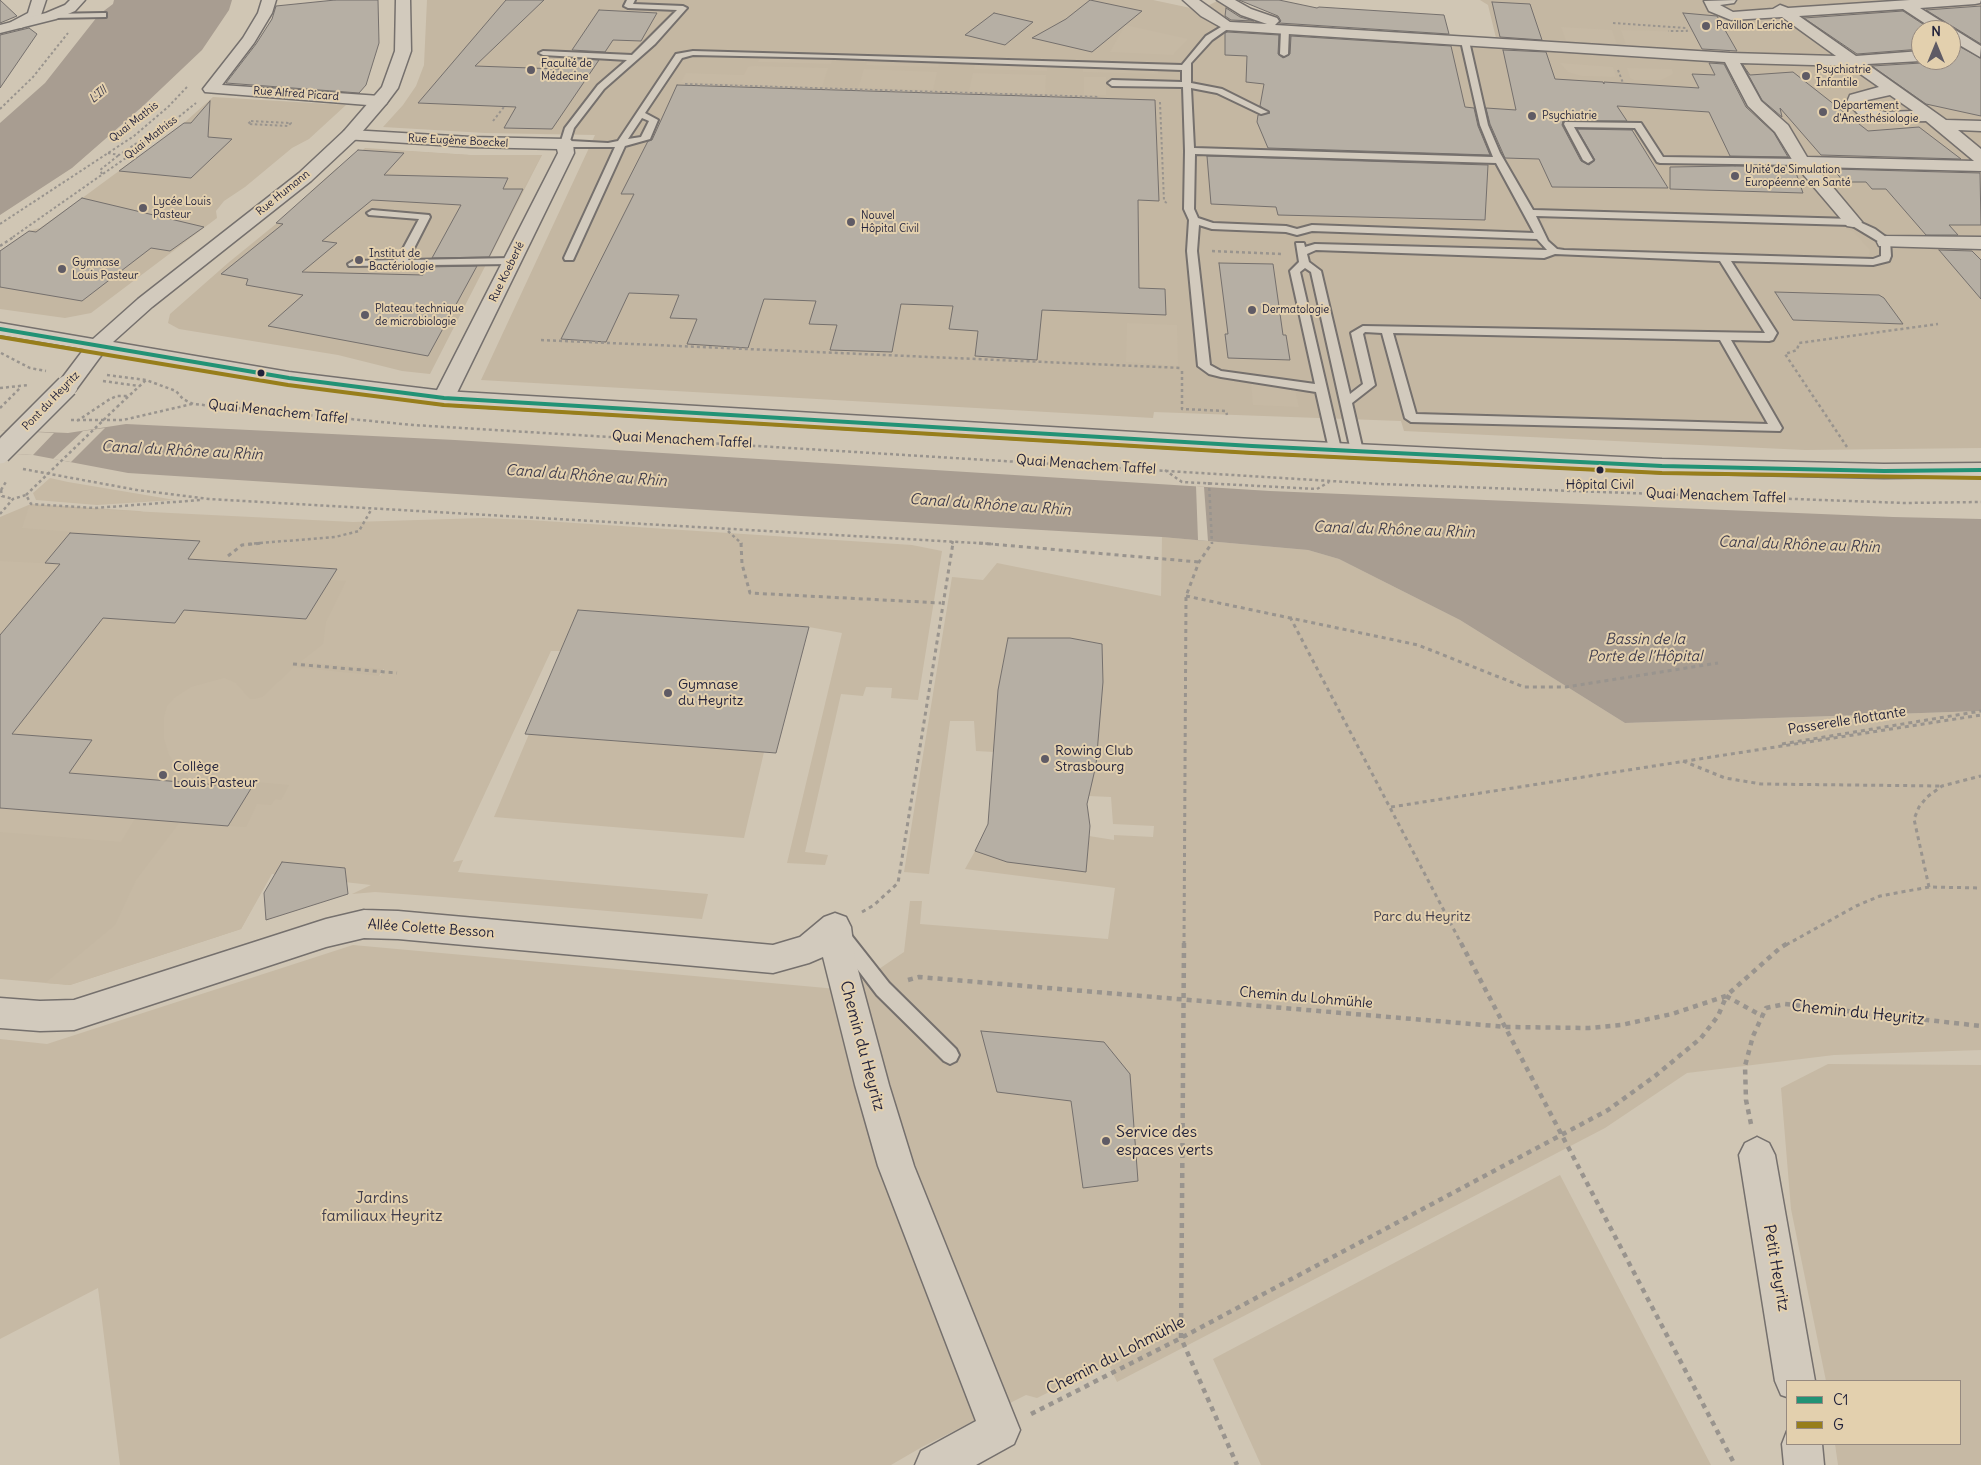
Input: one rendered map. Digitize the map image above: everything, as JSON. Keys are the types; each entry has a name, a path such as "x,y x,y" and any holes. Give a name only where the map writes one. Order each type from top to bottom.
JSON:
{"street":[{"path":"16,25 35,15 39,0"},
{"path":"16,25 43,16 62,0"},
{"path":"0,29 51,16 70,8 78,0"},
{"path":"211,89 258,27 269,0"},
{"name":"Rue Humann","path":"97,346 145,303 304,177 350,135 390,88 400,64 403,51 403,0"},
{"path":"1190,0 1206,14 1226,26 1465,41 1852,61 1911,57"},
{"path":"1224,0 1246,12 1279,23 1285,30"},
{"path":"1729,0 1711,1 1714,8 1733,23 1785,12 1902,2 1974,0"},
{"path":"1766,0 1935,121 1981,158"},
{"path":"1902,2 1930,20"},
{"path":"1961,40 1981,52"},
{"path":"1961,53 1981,52"},
{"path":"1738,54 1754,103 1782,129 1802,162 1852,222"},
{"name":"Rue Alfred Picard","path":"211,89 380,101"},
{"path":"1892,90 1861,95 1856,98 1855,102 1864,111 1884,117 1981,126"},
{"name":"Rue Eugène Boeckel","path":"350,135 477,143 566,144"},
{"name":"Rue Koeberlé","path":"444,398 566,153 566,144"},
{"path":"1802,162 1981,166"},
{"path":"1886,242 1981,243"},
{"name":"Quai Menachem Taffel","path":"0,328 289,378 444,398 1357,451 1662,466 1884,471 1981,470"},
{"name":"Pont du Heyritz","path":"0,453 67,386 97,346"},
{"name":"Allée Colette Besson","path":"0,1013 40,1016 74,1015 326,933 364,924 398,925 773,959 809,948 835,927"},
{"name":"Chemin du Heyritz","path":"835,927 839,959 872,1085 896,1166 1000,1430 935,1465"},
{"name":"Petit Heyritz","path":"1757,1155 1795,1380"},
{"path":"1802,1445 1804,1465"}],"lane":[{"path":"632,0 628,6 683,8 634,58 601,87 570,128 566,144 608,146 645,139 654,120 640,114"},
{"path":"51,16 103,15"},
{"path":"1226,26 1209,38 1187,65 1190,155 1189,209 1194,220 1192,251 1204,366 1221,374 1245,376 1321,389"},
{"path":"1284,54 1285,30"},
{"path":"1465,41 1484,125 1499,160 1548,248 1564,253 1873,262 1886,259 1886,242 1872,231 1852,222 1530,213"},
{"path":"790,45 935,56"},
{"path":"543,53 634,58"},
{"path":"569,258 621,144 679,56 693,53 935,56 1187,65"},
{"path":"1110,87 1187,89 1219,92 1264,112"},
{"path":"1588,160 1568,124 1638,126 1660,160 1802,162"},
{"path":"1190,155 1499,160"},
{"path":"1190,155 1207,159"},
{"path":"372,213 426,217 401,263"},
{"path":"1194,220 1212,226 1286,229 1297,232 1312,228 1540,236"},
{"path":"1297,232 1303,259 1316,271 1357,451"},
{"path":"1335,449 1295,271 1303,259 1305,250 1315,246 1544,254 1554,250"},
{"path":"1346,402 1369,385 1357,334 1359,331 1386,329 1762,340 1771,336 1723,257"},
{"path":"353,264 512,261"},
{"path":"1386,329 1411,418 1776,428 1724,338"},
{"path":"835,927 883,988 950,1056"}],"path":[{"path":"1616,28 1613,23 1686,28 1687,31 1658,31"},
{"path":"0,109 34,77 72,28"},
{"path":"660,83 1100,97"},
{"name":"Quai Mathis","path":"0,224 134,136 168,107 187,86"},
{"name":"Quai Mathiss","path":"0,246 148,141 211,89"},
{"path":"1160,101 1164,201"},
{"path":"251,121 270,122 291,123 288,126 248,124 251,121"},
{"path":"102,174 100,170 119,155 137,143 148,141"},
{"path":"108,153 119,155"},
{"path":"1210,251 1283,254"},
{"path":"1849,450 1785,354 1797,350 1799,343 1938,324"},
{"path":"541,340 1182,368"},
{"path":"2,354 30,368 45,370"},
{"path":"114,376 146,380 176,391 183,399 193,404"},
{"path":"1,490 1,496 13,499 26,495 146,380"},
{"path":"100,381 139,386"},
{"path":"0,388 21,387 32,384"},
{"path":"0,408 21,387"},
{"path":"78,421 110,399 117,396 128,396"},
{"path":"67,420 123,420 193,404"},
{"name":"Quai Menachem Taffel","path":"193,404 413,425 1330,481 1905,503 1981,502"},
{"path":"21,469 137,490 209,499 371,510 953,541 1199,562"},
{"path":"1165,470 1182,482 1317,488 1330,481"},
{"path":"1209,482 1212,544 1199,562 1186,596 1181,1338 1237,1465"},
{"path":"26,495 31,504 95,508 209,499"},
{"path":"0,514 13,499"},
{"path":"228,556 242,545 335,538 359,531 371,510"},
{"path":"728,530 742,544 742,564 750,593 941,603"},
{"path":"835,927 874,905 898,883 941,603 953,541"},
{"path":"1186,596 1418,645 1524,687 1566,687 1718,663"},
{"path":"1290,617 1735,1465"},
{"path":"293,664 397,673"},
{"name":"Passerelle flottante","path":"1682,761 1981,711"},
{"path":"1391,807 1981,715"},
{"path":"1682,761 1725,778 1761,784 1942,786 1981,776"},
{"path":"1929,886 1914,819 1927,796 1942,786"},
{"name":"Chemin du Lohmühle","path":"883,988 919,977 1507,1028 1589,1028 1621,1025 1672,1014 1726,996 1780,948 1856,906 1880,896 1929,886 1981,888"},
{"path":"1726,996 1762,1016 1753,1036 1745,1066 1746,1100 1757,1155"},
{"name":"Chemin du Lohmühle","path":"1045,1406 1181,1338 1563,1135 1616,1104 1655,1076 1701,1038 1718,1016 1726,996"},
{"name":"Chemin du Heyritz","path":"1762,1016 1766,1008 1785,1004 1981,1026"}],"shaded area":[{"name":"Hôpital Civil","path":"427,0 1153,0 1200,10 1219,0 1232,0 1246,8 1330,27 1496,38 1488,5 1480,0 1981,0 1981,448 1805,450 1404,431 1401,421 1154,412 1153,418 481,380 595,135 485,133 383,127 403,105 416,86 424,65"},
{"name":"Lycée Louis Pasteur","path":"213,97 346,105 309,139 292,148 245,187 224,201 216,211 217,218 91,313 65,318 0,309 0,251 29,231 40,228 85,196 184,123"},
{"name":"Institut de Bactériologie","path":"365,148 470,155 542,155 430,374 402,371 338,355 179,329 168,323 170,314 228,263 314,193 310,192 338,167 344,168"},
{"name":"Collège Louis Pasteur","path":"31,504 139,511 433,578 241,929 70,985 0,979 0,517"}],"green space":[{"path":"1125,25 1188,39 1173,55 1110,52"},
{"path":"1561,27 1612,30 1617,44 1566,41"},
{"path":"1621,30 1693,32 1702,50 1626,45"},
{"path":"760,58 832,60 831,64 758,62"},
{"path":"867,62 939,64 938,67 866,65"},
{"path":"1560,63 1613,67 1616,77 1582,76 1568,72"},
{"path":"975,65 1047,67 1047,71 974,69"},
{"path":"748,67 828,68 822,87 681,82 686,73 744,75"},
{"path":"1083,68 1158,71 1158,74 1083,72"},
{"path":"1627,68 1672,69 1673,74 1661,80 1634,80 1630,78"},
{"path":"864,69 937,72 933,90 858,88"},
{"path":"973,73 1046,75 1045,94 969,91"},
{"path":"1084,77 1106,77 1106,95 1084,95"},
{"path":"1883,94 1912,115 1892,115 1872,110 1864,104 1868,97"},
{"path":"405,151 470,155 542,155 523,189 503,189 423,176 385,173"},
{"path":"1555,218 1837,225 1854,232 1870,250 1869,255 1862,257 1564,249 1551,242 1542,222"},
{"path":"1127,323 1177,325 1178,366 1126,362"},
{"path":"1251,381 1295,390 1299,407 1253,405"},
{"path":"50,478 175,500 97,505 36,500 33,493"},
{"path":"29,506 353,522 483,518 529,520 912,545 942,551 918,700 891,698 892,688 866,687 863,696 841,694 805,852 828,855 825,865 787,863 842,633 809,627 579,610 561,651 551,651 453,862 463,860 458,872 708,894 702,919 375,892 352,894 371,885 272,874 241,929 70,985 45,983 115,925 136,880 179,823 246,827 257,804 271,805 275,799 281,800 289,785 222,779 219,785 192,783 190,778 169,755 164,739 164,717 167,706 174,698 191,687 224,678 236,683 250,699 255,699 262,697 294,667 380,676 384,669 300,662 323,644 326,622 346,581 331,580 336,569 188,559 199,542 22,528"},
{"path":"1162,537 1308,550 1339,559 1460,620 1625,723 1981,711 1981,1050 1834,1055 1687,1073 1605,1128 1117,1382 1108,1363 1037,1398 1026,1395 922,1447 891,1465 120,1465 98,1288 0,1339 0,1039 47,1044 353,945 848,990 904,952 910,901 922,901 920,924 1108,939 1115,888 965,869 975,851 1007,861 1086,872 1089,836 1114,840 1114,835 1153,837 1154,826 1113,824 1111,797 1089,796 1102,644 1070,638 1008,638 998,690 994,752 976,751 974,721 950,721 929,874 904,872 952,577 983,580 997,563 1161,596"},
{"path":"0,561 60,564 0,635"},
{"path":"529,734 764,752 744,838 494,817"},
{"path":"0,808 135,819 121,842 0,832"},
{"path":"1828,1064 1981,1065 1981,1465 1838,1465 1835,1445 1961,1445 1961,1380 1826,1380 1791,1209 1781,1088"},
{"path":"1560,1175 1711,1465 1261,1465 1213,1359"}],"water":[{"name":"L'Ill","path":"114,0 232,0 229,10 202,50 143,106 72,168 0,215 0,123 45,83 97,17 107,16 108,13 101,13 113,4"},
{"path":"126,424 455,440 1270,491 1981,519 1981,711 1625,723 1460,620 1339,559 1308,550 1162,537 128,473 33,455 0,453 0,430 68,433"}],"pier":[{"path":"105,428 71,462 53,459 83,431"},
{"path":"0,430 54,433 33,455 0,453"},
{"path":"1196,486 1204,487 1208,541 1198,540"}],"building":[{"path":"0,0 17,16 0,23"},
{"path":"335,0 378,0 379,43 366,85 359,93 226,83 256,44 272,19 276,6"},
{"path":"506,0 544,0 475,66 559,69 567,58 599,60 552,129 504,128 516,107 418,103"},
{"path":"1090,0 1142,11 1092,52 1032,38 1066,19"},
{"path":"1239,0 1279,0 1317,8 1444,15 1449,34 1279,23 1281,21 1278,16"},
{"path":"1492,2 1530,4 1542,40 1500,37"},
{"path":"1981,6 1981,44 1961,32 1961,20 1942,20 1926,10"},
{"path":"1226,8 1240,17 1254,21 1231,20 1225,16"},
{"path":"599,10 657,13 641,41 613,40 605,52 572,50"},
{"path":"1903,11 1917,20 1911,20 1911,50 1857,54 1804,18"},
{"path":"994,13 1033,22 1005,45 965,35"},
{"path":"1683,13 1717,16 1737,51 1702,49"},
{"path":"29,28 37,34 0,88 0,35"},
{"path":"1225,33 1279,35 1278,54 1283,58 1290,54 1291,36 1451,46 1465,107 1474,108 1478,126 1490,155 1268,148 1257,122 1258,115 1270,113 1260,106 1264,84 1246,82 1247,56 1225,55"},
{"path":"1961,47 1981,58 1981,116 1926,104 1872,66 1911,64 1911,70 1961,70"},
{"path":"1503,50 1546,52 1555,79 1603,82 1604,84 1604,82 1699,88 1692,74 1715,75 1709,63 1724,64 1746,107 1774,133 1788,157 1730,156 1709,112 1617,106 1627,121 1563,121 1562,125 1581,161 1589,165 1595,160 1577,129 1632,130 1668,188 1552,187 1539,159 1505,158 1490,124 1486,108 1516,110"},
{"path":"1743,65 1750,75 1793,72 1868,131 1919,127 1961,159 1821,155 1780,108 1782,117 1762,100"},
{"name":"Nouvel Hôpital Civil","path":"677,85 1155,100 1159,201 1138,200 1139,288 1165,289 1166,315 1042,310 1037,360 975,356 978,331 949,329 953,306 901,304 892,352 830,350 837,325 809,324 816,301 764,299 748,348 687,344 697,319 670,318 679,295 629,293 606,342 561,339 634,194 621,194 648,141 652,140"},
{"path":"210,101 208,137 232,139 191,178 119,171 184,123 191,123"},
{"path":"358,150 404,153 384,175 508,178 503,189 523,189 489,257 432,258 461,205 372,200 322,241 337,243 302,272 423,275 427,267 477,266 428,356 268,326 303,295 246,285 248,279 221,274 283,224 276,223"},
{"path":"1207,156 1488,165 1485,220 1278,215 1276,207 1211,204"},
{"path":"1670,167 1794,167 1803,193 1670,189"},
{"path":"1833,169 1980,173 1981,225 1949,225 1958,235 1926,235 1886,189 1872,189 1866,182 1844,182"},
{"path":"82,198 204,227 170,251 151,248 82,301 0,287 0,251 29,231 36,232"},
{"path":"1939,250 1972,251 1981,260 1981,299"},
{"name":"Dermatologie","path":"1219,263 1273,264 1283,335 1286,335 1290,360 1228,358 1225,334 1228,334"},
{"path":"1775,292 1879,295 1884,298 1903,324 1793,320"},
{"path":"70,533 200,541 188,559 337,569 306,619 184,610 175,623 103,618 12,734 92,740 69,773 219,785 222,779 255,782 228,826 0,808 0,635 60,564 45,563"},
{"name":"Gymnase du Heyritz","path":"578,610 809,627 776,753 525,734"},
{"name":"Rowing Club Strasbourg","path":"1008,638 1070,638 1102,644 1103,682 1096,765 1087,804 1090,826 1086,872 1007,862 975,851 988,824 998,690"},
{"path":"282,862 345,868 348,894 266,920 264,893"},
{"name":"Service des espaces verts","path":"981,1031 1104,1042 1130,1074 1138,1181 1083,1188 1071,1101 997,1092"}],"transit line":[{"name":"C1","path":"0,329 289,378 444,398 1252,446 1662,466 1884,471 1981,470"},
{"name":"G","path":"0,337 288,385 444,405 1252,453 1662,473 1884,478 1981,478"}],"place":[{"name":"Pavillon Leriche","path":"1706,26"},
{"name":"Faculté de Médecine","path":"531,70"},
{"name":"Psychiatrie Infantile","path":"1806,76"},
{"name":"Département d'Anesthésiologie","path":"1823,112"},
{"name":"Psychiatrie","path":"1532,116"},
{"name":"Unité de Simulation Européenne en Santé","path":"1735,176"},
{"name":"Lycée Louis Pasteur","path":"143,208"},
{"name":"Nouvel Hôpital Civil","path":"851,222"},
{"name":"Institut de Bactériologie","path":"359,260"},
{"name":"Gymnase Louis Pasteur","path":"62,269"},
{"name":"Dermatologie","path":"1252,310"},
{"name":"Plateau technique de microbiologie","path":"365,315"},
{"name":"Hôpital Civil","path":"1600,470"},
{"name":"Gymnase du Heyritz","path":"668,693"},
{"name":"Rowing Club Strasbourg","path":"1045,759"},
{"name":"Collège Louis Pasteur","path":"163,775"},
{"name":"Service des espaces verts","path":"1106,1141"}],"water label":[{"name":"Canal du Rhône au Rhin","path":"182,451"},
{"name":"Canal du Rhône au Rhin","path":"586,476"},
{"name":"Canal du Rhône au Rhin","path":"990,505"},
{"name":"Canal du Rhône au Rhin","path":"1394,530"},
{"name":"Canal du Rhône au Rhin","path":"1799,545"},
{"name":"Bassin de la Porte de l’Hôpital","path":"1645,648"}],"park label":[{"name":"Parc du Heyritz","path":"1422,917"},
{"name":"Jardins familiaux Heyritz","path":"382,1207"}]}
